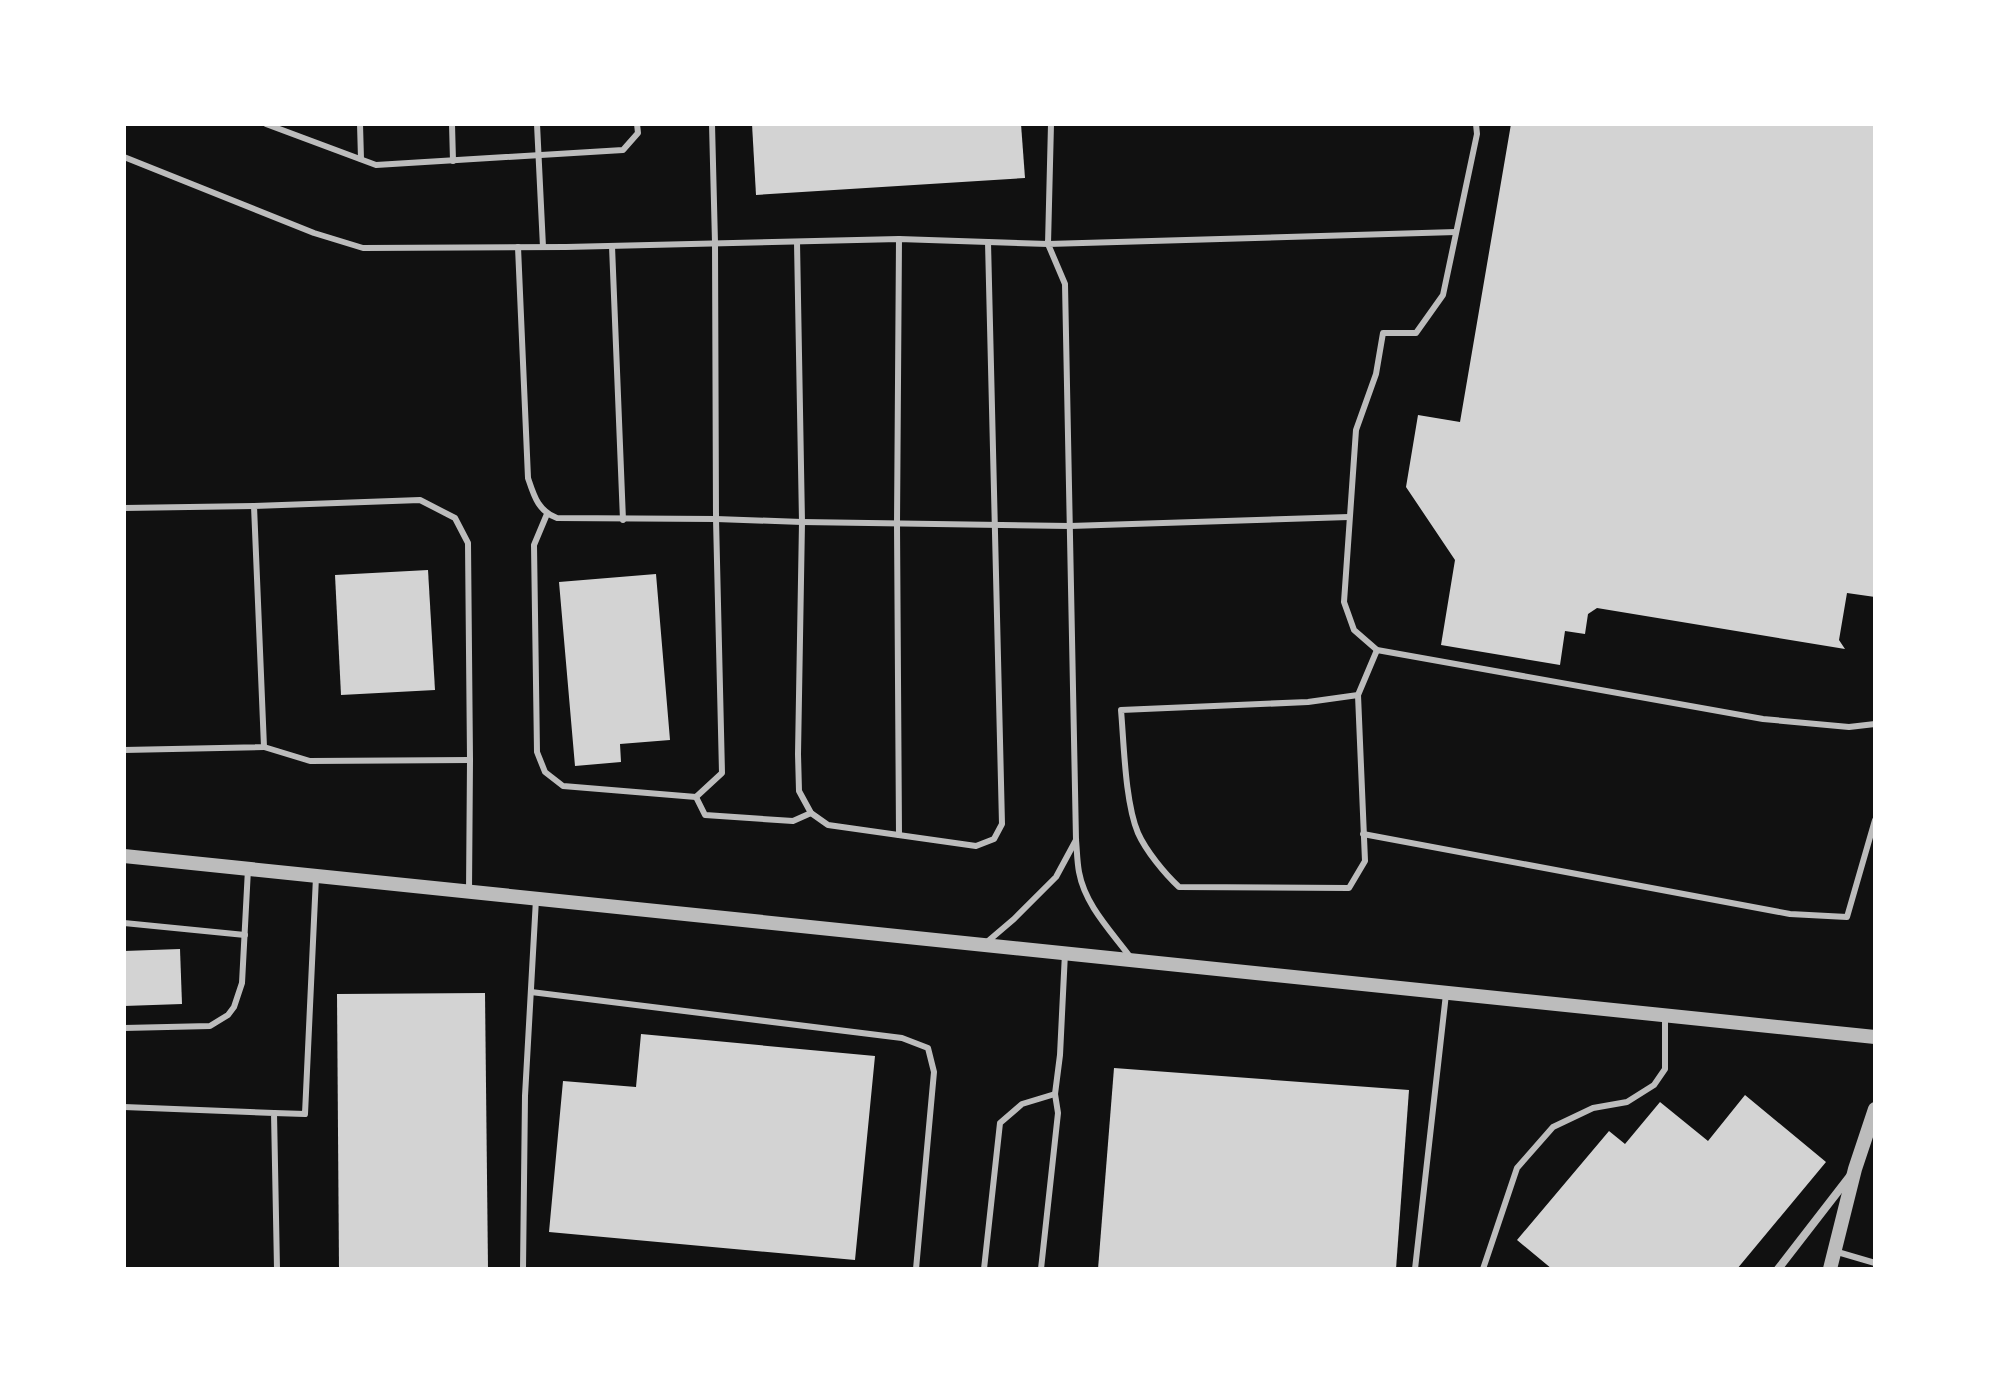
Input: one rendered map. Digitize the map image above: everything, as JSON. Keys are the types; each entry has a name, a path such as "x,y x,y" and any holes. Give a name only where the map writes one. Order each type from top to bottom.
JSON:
{"street":[{"path":"124,856 1875,1037"},
{"path":"1830,1269 1855,1169 1875,1109"},
{"path":"1778,1269 1855,1169"}],"lane":[{"path":"267,124 376,165 623,150 638,133 637,124"},
{"path":"360,124 361,159"},
{"path":"452,124 453,161"},
{"path":"537,124 543,247"},
{"path":"547,514 534,545 537,752 545,772 563,786 696,797 722,773 712,124"},
{"path":"1051,124 1048,244 1065,284 1078,871 1092,905 1133,961"},
{"path":"1476,124 1477,134 1443,295 1416,333 1383,333 1376,374 1356,430 1344,602 1354,630 1377,650 1763,719 1849,727 1875,724"},
{"path":"124,157 314,233 363,248 899,239 1048,244 1456,232"},
{"path":"899,239 899,835"},
{"path":"797,242 802,522 799,791 811,813 828,825 976,846 994,839 1002,824 988,242"},
{"path":"612,246 623,520"},
{"path":"518,247 528,478 537,503 547,514 557,518 1070,526 1349,517"},
{"path":"124,508 420,500 455,518 468,543 469,892"},
{"path":"254,506 264,747"},
{"path":"1358,695 1308,702 1121,710 1130,800 1138,833 1166,874 1179,887 1349,888 1365,861 1358,695 1377,650"},
{"path":"124,750 264,747 310,761 470,760"},
{"path":"696,797 705,815 793,821 811,813"},
{"path":"1363,834 1790,914 1847,917 1875,820"},
{"path":"984,945 1056,877 1076,840"},
{"path":"124,1028 210,1026 228,1015 239,997 242,983 248,869"},
{"path":"124,1107 305,1114 316,876"},
{"path":"523,1269 525,1096 536,899"},
{"path":"124,923 245,935"},
{"path":"1041,1269 1058,1113 1055,1094 1065,953"},
{"path":"531,992 902,1038 928,1048 934,1072 916,1269"},
{"path":"1415,1269 1446,993"},
{"path":"1483,1269 1517,1168 1553,1127 1593,1108 1627,1102 1654,1085 1665,1069 1665,1016"},
{"path":"984,1269 1000,1123 1022,1104 1055,1094"},
{"path":"274,1113 277,1269"},
{"path":"1834,1251 1875,1263"}],"building":[{"path":"752,124 1021,124 1025,178 756,195"},
{"path":"1511,124 1875,124 1875,597 1847,593 1839,640 1845,649 1597,608 1588,614 1585,634 1565,631 1560,665 1441,645 1455,560 1406,487 1418,415 1460,422"},
{"path":"428,570 435,690 341,695 335,575"},
{"path":"656,574 670,740 620,744 621,762 575,766 559,582"},
{"path":"180,949 182,1004 124,1006 124,951"},
{"path":"485,993 488,1269 339,1269 337,994"},
{"path":"641,1034 875,1056 855,1260 549,1232 563,1081 636,1087"},
{"path":"1114,1068 1409,1090 1396,1269 1098,1269"},
{"path":"1745,1095 1826,1162 1737,1269 1552,1269 1517,1240 1609,1131 1625,1144 1660,1102 1708,1141"}]}
